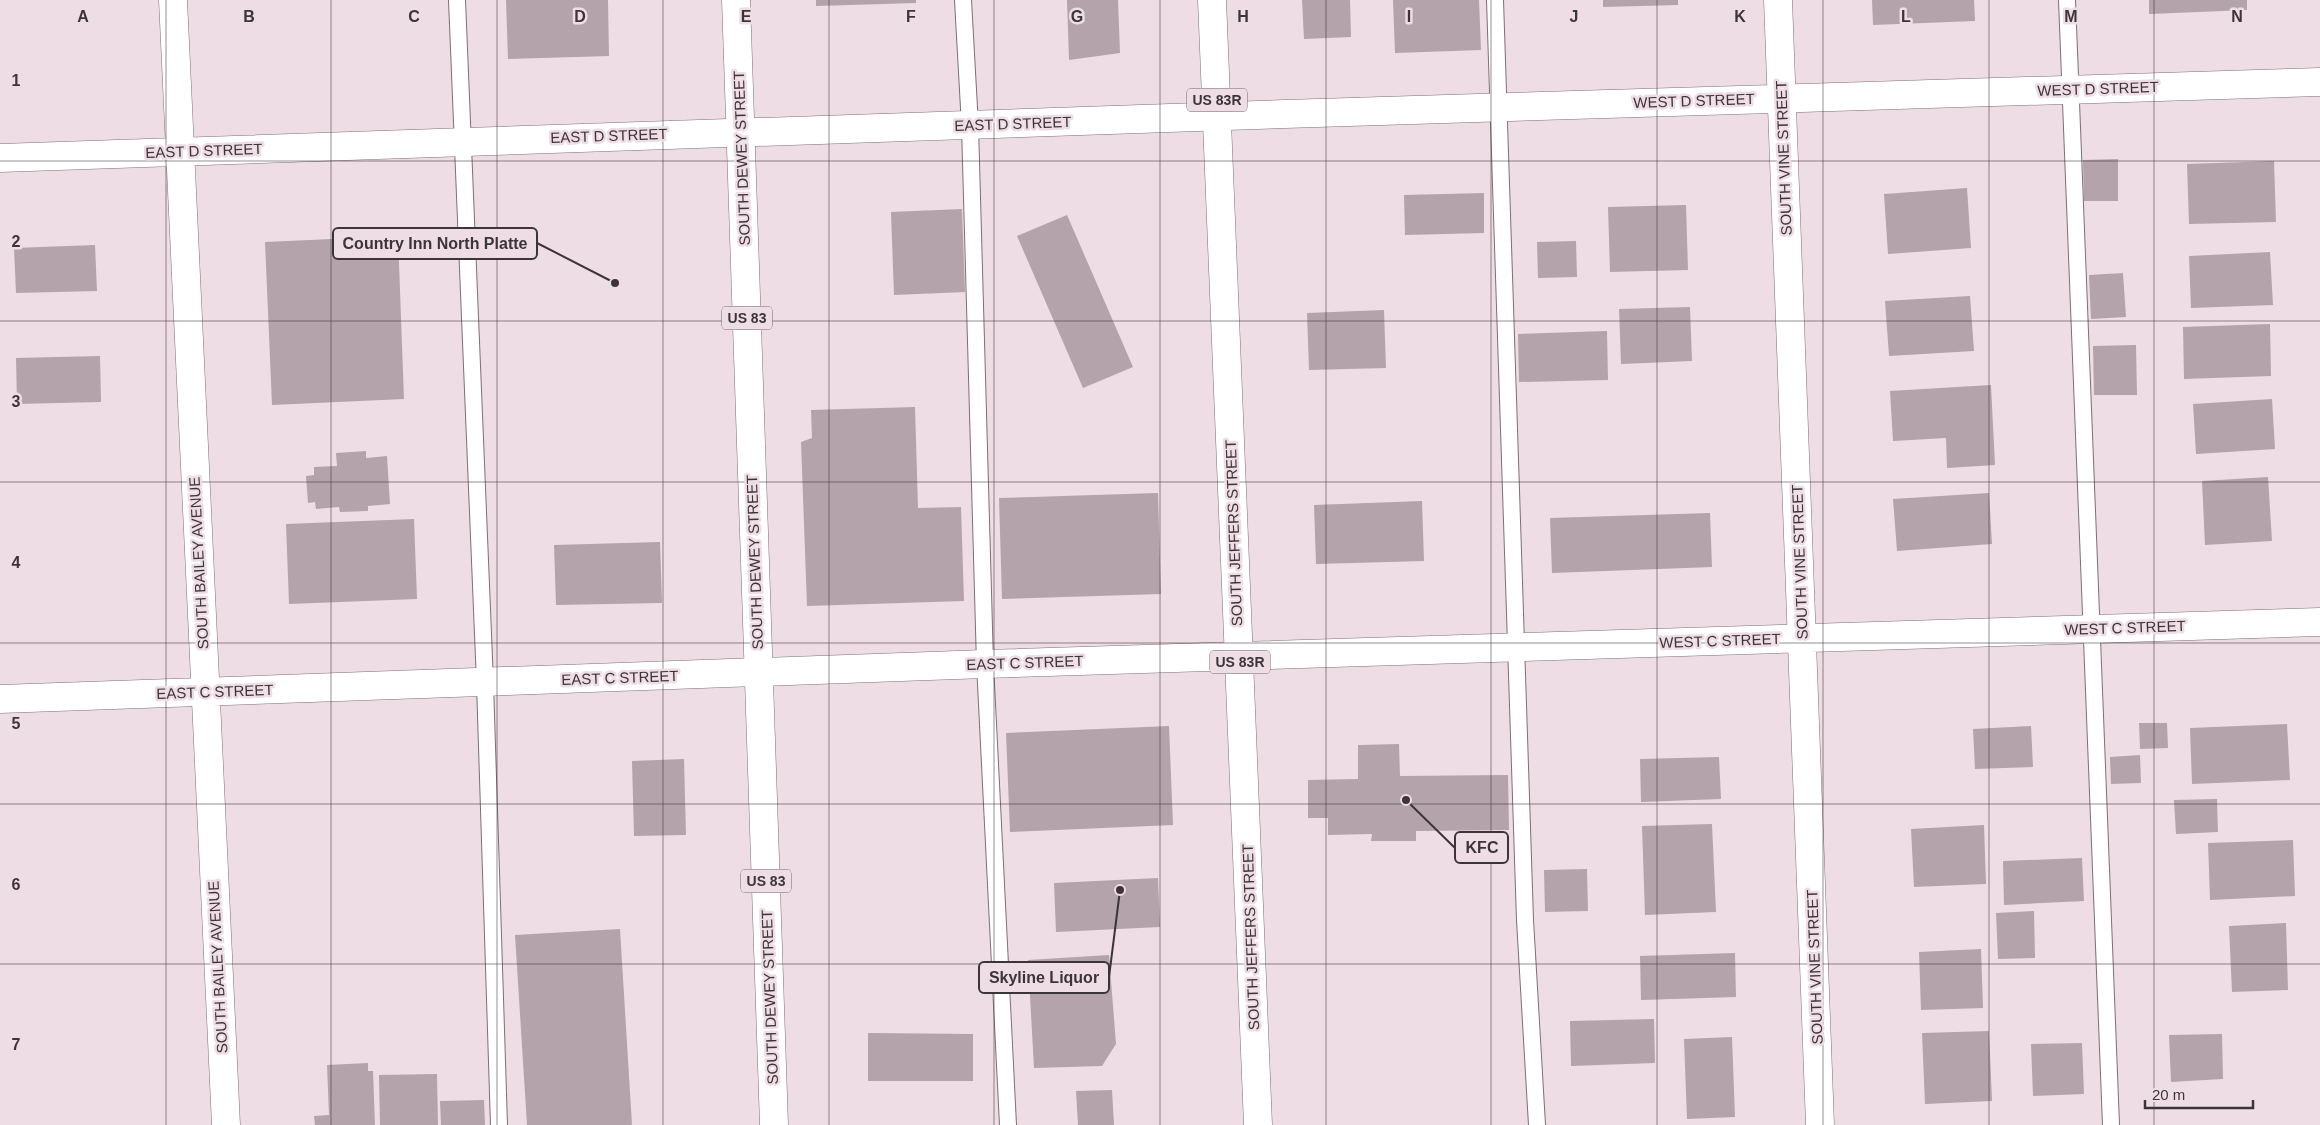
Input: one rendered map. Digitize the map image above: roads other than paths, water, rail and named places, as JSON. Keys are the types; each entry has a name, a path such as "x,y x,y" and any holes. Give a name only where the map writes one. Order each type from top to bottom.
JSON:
{"main road":[{"name":"SOUTH BAILEY AVENUE","path":"173,0 226,1125"},
{"name":"SOUTH DEWEY STREET","path":"736,0 742,132 774,1125"},
{"name":"SOUTH JEFFERS STREET","path":"1212,0 1258,1125"},
{"name":"SOUTH VINE STREET","path":"1778,0 1820,1125"},
{"name":"WEST D STREET","path":"1217,116 2320,82"},
{"name":"EAST D STREET","path":"0,158 1217,116"},
{"name":"WEST C STREET","path":"1240,656 2320,622"},
{"name":"EAST C STREET","path":"0,699 1240,656"}],"lane":[{"path":"457,0 485,683 499,1125"},
{"path":"963,0 970,126 985,664 1008,1125"},
{"path":"1495,0 1518,647 1525,920 1537,1125"},
{"path":"2067,0 2111,1125"}],"place":[{"name":"Country Inn North Platte","path":"615,283"},
{"name":"KFC","path":"1406,800"},
{"name":"Skyline Liquor","path":"1120,890"}]}
